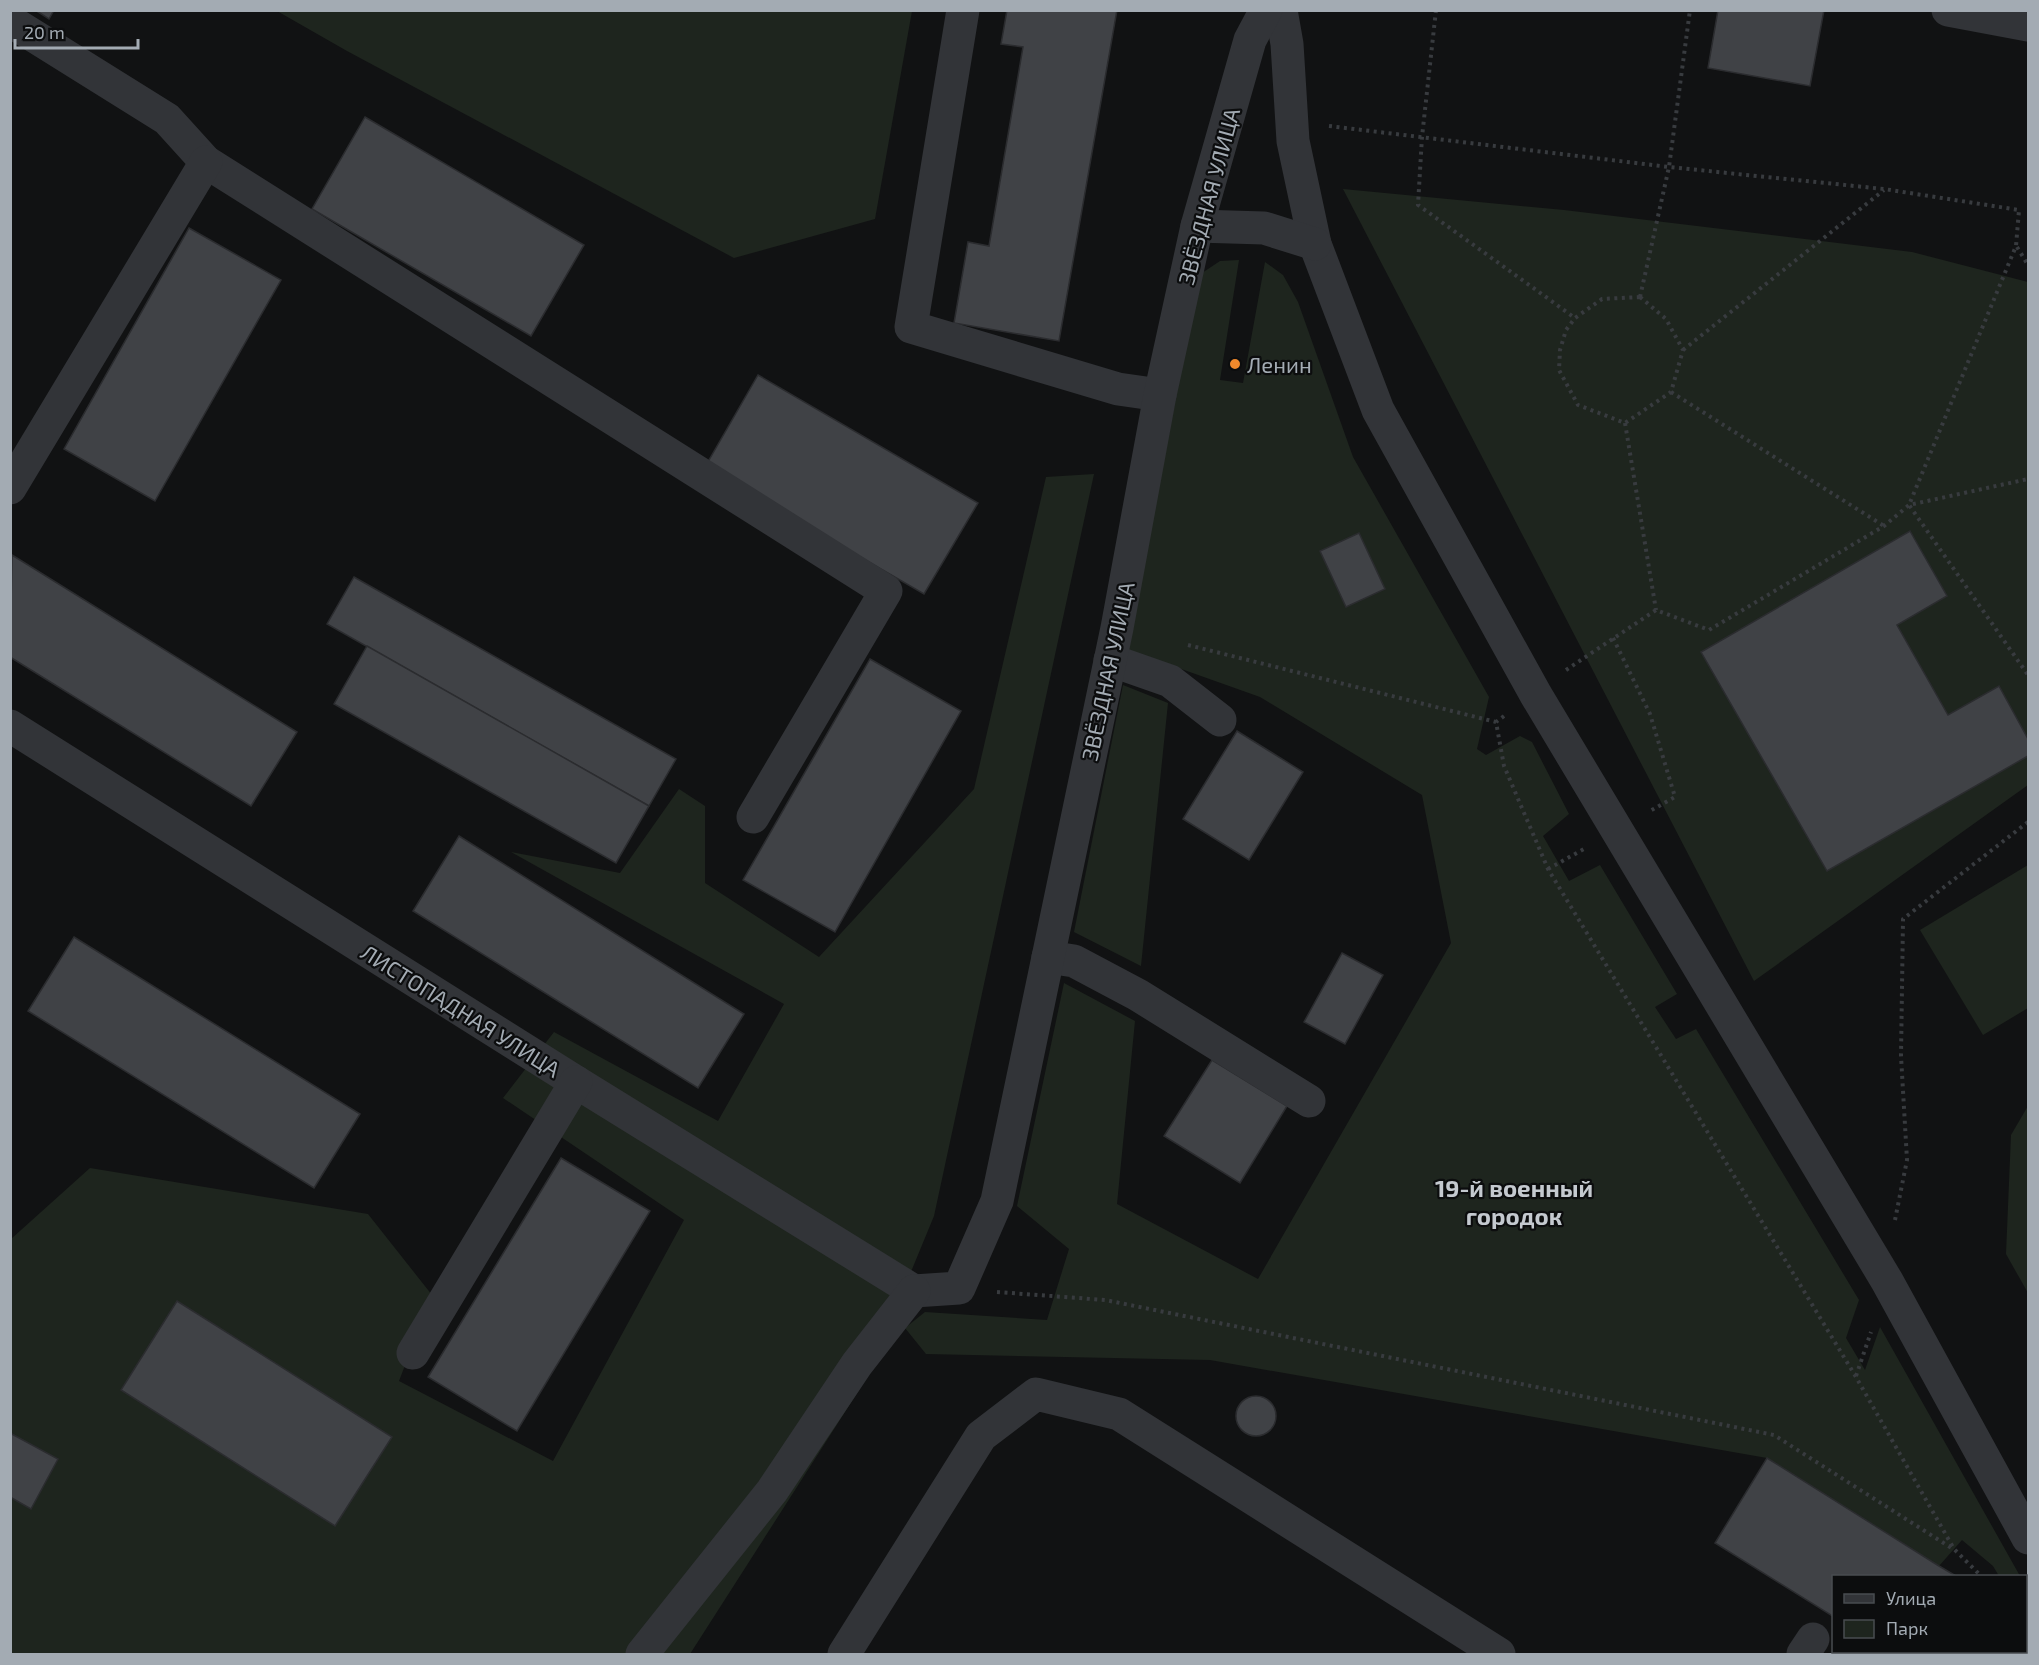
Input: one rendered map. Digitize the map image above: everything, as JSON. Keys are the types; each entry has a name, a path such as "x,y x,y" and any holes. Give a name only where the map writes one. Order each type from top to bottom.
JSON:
{"street":[{"path":"963,10 911,327 1118,389 1160,395"},
{"name":"ЗВЁЗДНАЯ УЛИЦА","path":"959,1288 997,1201 1110,660 1160,395 1197,226 1250,40 1266,10"},
{"path":"1281,10 1287,44 1293,141 1315,244 1378,410 1536,695 1887,1281 2028,1538"},
{"path":"1948,10 2028,25"},
{"path":"10,21 167,118 207,162 886,591 753,817"},
{"path":"10,488 207,162"},
{"path":"1197,226 1264,228 1315,244"},
{"path":"1110,660 1170,681 1220,720"},
{"name":"ЛИСТОПАДНАЯ УЛИЦА","path":"10,726 576,1082 914,1291"},
{"path":"1048,957 1074,960 1138,995 1309,1101"},
{"path":"413,1353 576,1082"},
{"path":"642,1654 772,1491 857,1364 914,1291 959,1288"},
{"path":"844,1654 981,1436 1036,1394 1119,1414 1498,1654"}],"path":[{"path":"1436,10 1422,138 1418,205 1575,318"},
{"path":"1640,297 1669,167 1690,10"},
{"path":"1323,126 1669,167 1884,189 2019,210 2016,246 1909,505 1884,526 1709,630 1656,610"},
{"path":"1625,423 1671,392 1683,350 1884,189"},
{"path":"2016,246 2028,265"},
{"path":"1625,423 1578,405 1559,370 1560,350 1566,330 1575,318 1602,299 1640,297 1666,319 1683,350"},
{"path":"1671,392 1884,526"},
{"path":"1625,423 1656,610"},
{"path":"1909,505 2028,479"},
{"path":"1909,505 2028,675"},
{"path":"1186,645 1496,722 1536,695 1574,664 1656,610"},
{"path":"1548,869 1675,796 1650,714 1612,639"},
{"path":"1496,722 1504,766 1548,869 1856,1377 1954,1549"},
{"path":"1856,1377 1887,1281 1894,1225 1907,1160 1901,1056 1903,919 2028,822"},
{"path":"959,1288 1041,1297 1105,1300 1774,1435 1954,1549 1980,1575"}],"green space":[{"path":"912,10 875,219 734,258 347,51 277,11"},
{"path":"1343,189 1564,210 1912,252 2028,282 2028,785 1754,981"},
{"path":"1239,260 1220,380 1243,383 1265,262 1283,275 1298,302 1353,457 1489,697 1477,749 1486,755 1520,736 1532,742 1569,814 1543,836 1569,881 1600,865 1677,994 1655,1007 1676,1039 1696,1029 1859,1300 1846,1338 1865,1370 1880,1327 2019,1575 1998,1575 1993,1566 1962,1540 1939,1566 1767,1458 1210,1360 926,1354 905,1328 925,1312 1047,1320 1069,1249 1017,1206 1064,983 1135,1021 1117,1204 1258,1279 1451,943 1422,795 1260,697 1128,650 1199,275 1220,261"},
{"path":"1094,474 934,1216 868,1376 690,1654 11,1654 11,1239 90,1168 368,1214 432,1295 399,1381 553,1461 684,1220 503,1098 554,1032 718,1121 784,1004 511,852 620,873 679,789 705,806 705,883 819,957 974,789 1046,477"},
{"path":"1123,685 1168,703 1141,966 1074,932"},
{"path":"2028,865 2028,1008 1983,1035 1920,930"},
{"path":"2028,1106 2028,1293 2006,1254 2011,1135"}],"building":[{"path":"35,10 54,10 49,19"},
{"path":"1007,10 1117,10 1059,341 954,323 968,242 989,246 1023,47 1001,44"},
{"path":"1718,10 1824,10 1810,86 1708,68"},
{"path":"365,117 584,245 531,336 312,209"},
{"path":"189,228 281,280 155,501 64,449"},
{"path":"758,375 978,503 924,594 705,467"},
{"path":"1910,531 1947,596 1897,625 1948,715 1999,686 2028,739 2028,756 1827,871 1701,652"},
{"path":"1359,533 1385,589 1346,607 1320,551"},
{"path":"12,555 297,732 251,806 10,657"},
{"path":"354,577 676,759 649,806 327,624"},
{"path":"367,646 649,806 616,863 334,704"},
{"path":"870,659 961,711 835,932 743,880"},
{"path":"1237,731 1303,772 1249,860 1183,819"},
{"path":"459,836 744,1014 698,1088 413,911"},
{"path":"74,937 360,1114 314,1188 28,1011"},
{"path":"1342,953 1383,975 1345,1044 1304,1022"},
{"path":"1212,1060 1287,1106 1240,1183 1164,1136"},
{"path":"561,1158 650,1211 517,1431 428,1377"},
{"path":"177,1301 392,1437 335,1526 121,1390"},
{"path":"1256,1396 1264,1397 1270,1402 1275,1408 1275,1424 1270,1430 1264,1435 1256,1436 1248,1435 1242,1430 1237,1424 1236,1416 1237,1408 1242,1402 1248,1397"},
{"path":"10,1433 58,1459 31,1509 10,1497"},
{"path":"1767,1458 1954,1575 1832,1575 1832,1616 1715,1543"},
{"path":"1892,1653 1948,1653 1948,1654"}],"place":[{"name":"Ленин","path":"1235,364"}],"district":[{"name":"19-й военный городок","path":"1514,1201"}]}
